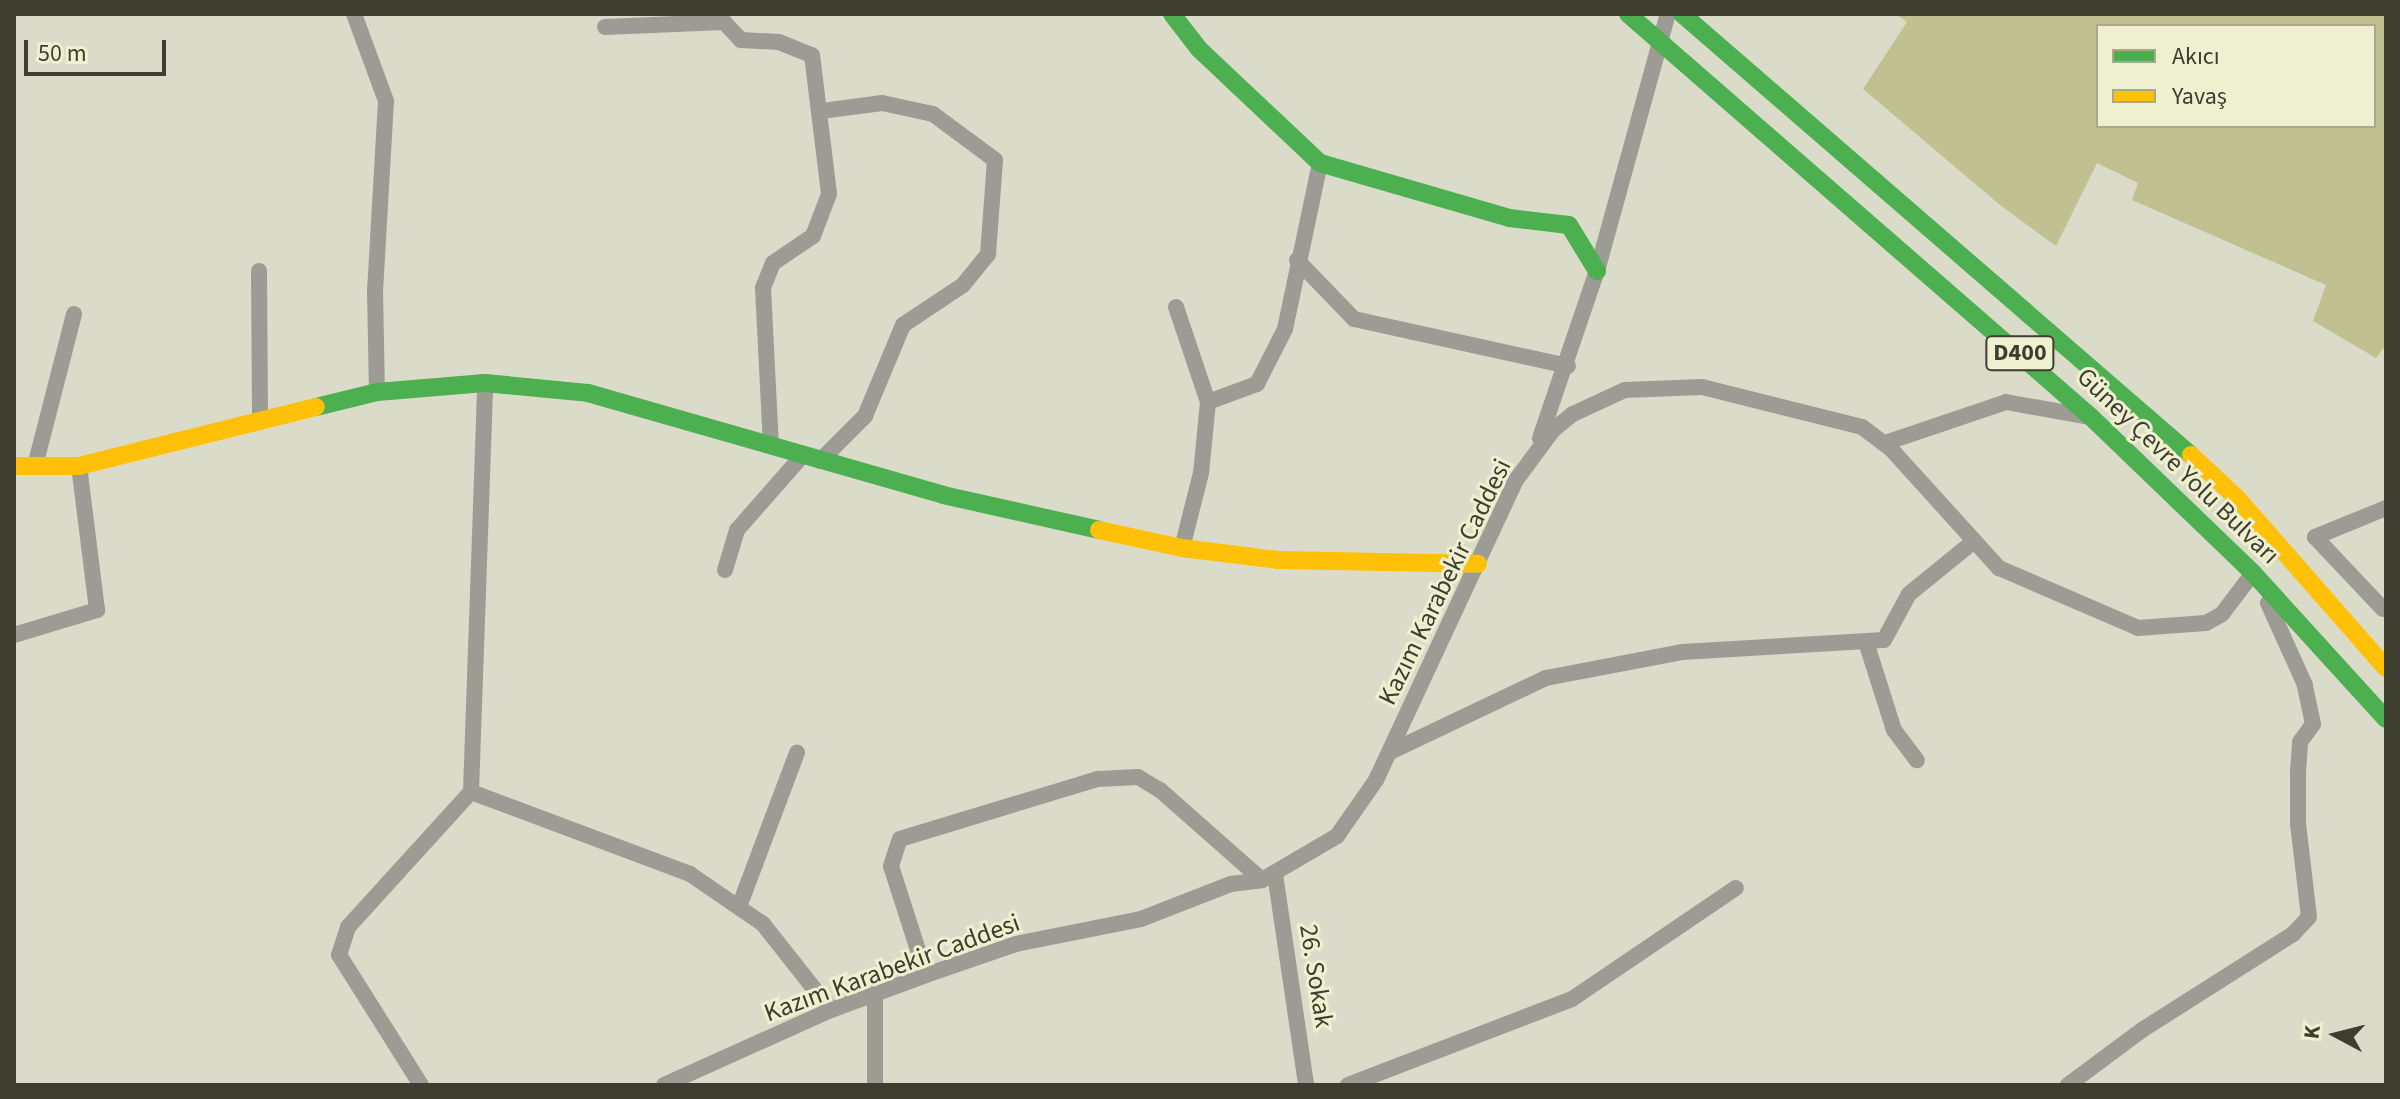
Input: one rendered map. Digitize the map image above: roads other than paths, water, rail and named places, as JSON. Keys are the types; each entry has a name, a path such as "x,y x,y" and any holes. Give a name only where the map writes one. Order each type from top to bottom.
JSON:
{"main road":[{"path":"1172,14 1199,49 1320,163 1509,218 1569,225 1597,271"},
{"name":"Güney Çevre Yolu Bulvarı","path":"1628,14 2091,417 2253,573 2386,719"},
{"name":"Güney Çevre Yolu Bulvarı","path":"1682,14 2136,403 2237,498 2386,668"},
{"path":"14,466 79,466 377,392 485,383 588,393 943,495 1182,548 1278,560 1478,564"}],"street":[{"path":"354,14 386,101 375,290 377,392"},
{"path":"1534,454 1568,366 1597,271 1668,14"},
{"path":"605,27 724,22 741,40 779,42 812,55 829,194 813,236 773,263 763,288 771,445"},
{"path":"725,570 737,530 812,458 865,416 903,325 963,285 988,254 995,160 933,114 882,103 821,111"},
{"path":"1208,402 1257,384 1285,329 1297,260 1320,163"},
{"path":"1297,260 1354,319 1568,366"},
{"path":"259,271 260,421"},
{"path":"1176,307 1208,402 1201,473 1182,548"},
{"path":"35,466 74,314"},
{"path":"421,1085 347,973 339,955 341,940 471,792 485,383"},
{"name":"Kazım Karabekir Caddesi","path":"664,1085 831,1010 1016,944 1141,919 1231,884 1268,877 1348,826 1390,752 1478,564 1534,454 1573,414 1625,390 1650,386 1702,387 1844,419 1885,443 1973,542 2011,576 2138,628 2206,623 2222,614 2253,573"},
{"path":"1885,443 2006,402 2091,417"},
{"path":"14,635 97,610 79,466"},
{"path":"2383,609 2315,537 2386,508"},
{"path":"1390,752 1546,678 1682,652 1867,645 1884,640 1909,594 1973,542"},
{"path":"2068,1085 2293,934 2309,917 2298,824 2298,772 2300,742 2313,724 2291,648 2253,573"},
{"path":"1867,645 1894,730 1917,760"},
{"path":"739,907 797,753"},
{"path":"926,975 891,866 900,839 1098,779 1138,777 1160,790 1268,877"},
{"path":"471,792 690,874 763,924 831,1010"},
{"name":"26. Sokak","path":"1268,877 1306,1085"},
{"path":"1348,1085 1572,999 1736,888"},
{"path":"875,995 875,1085"}]}
